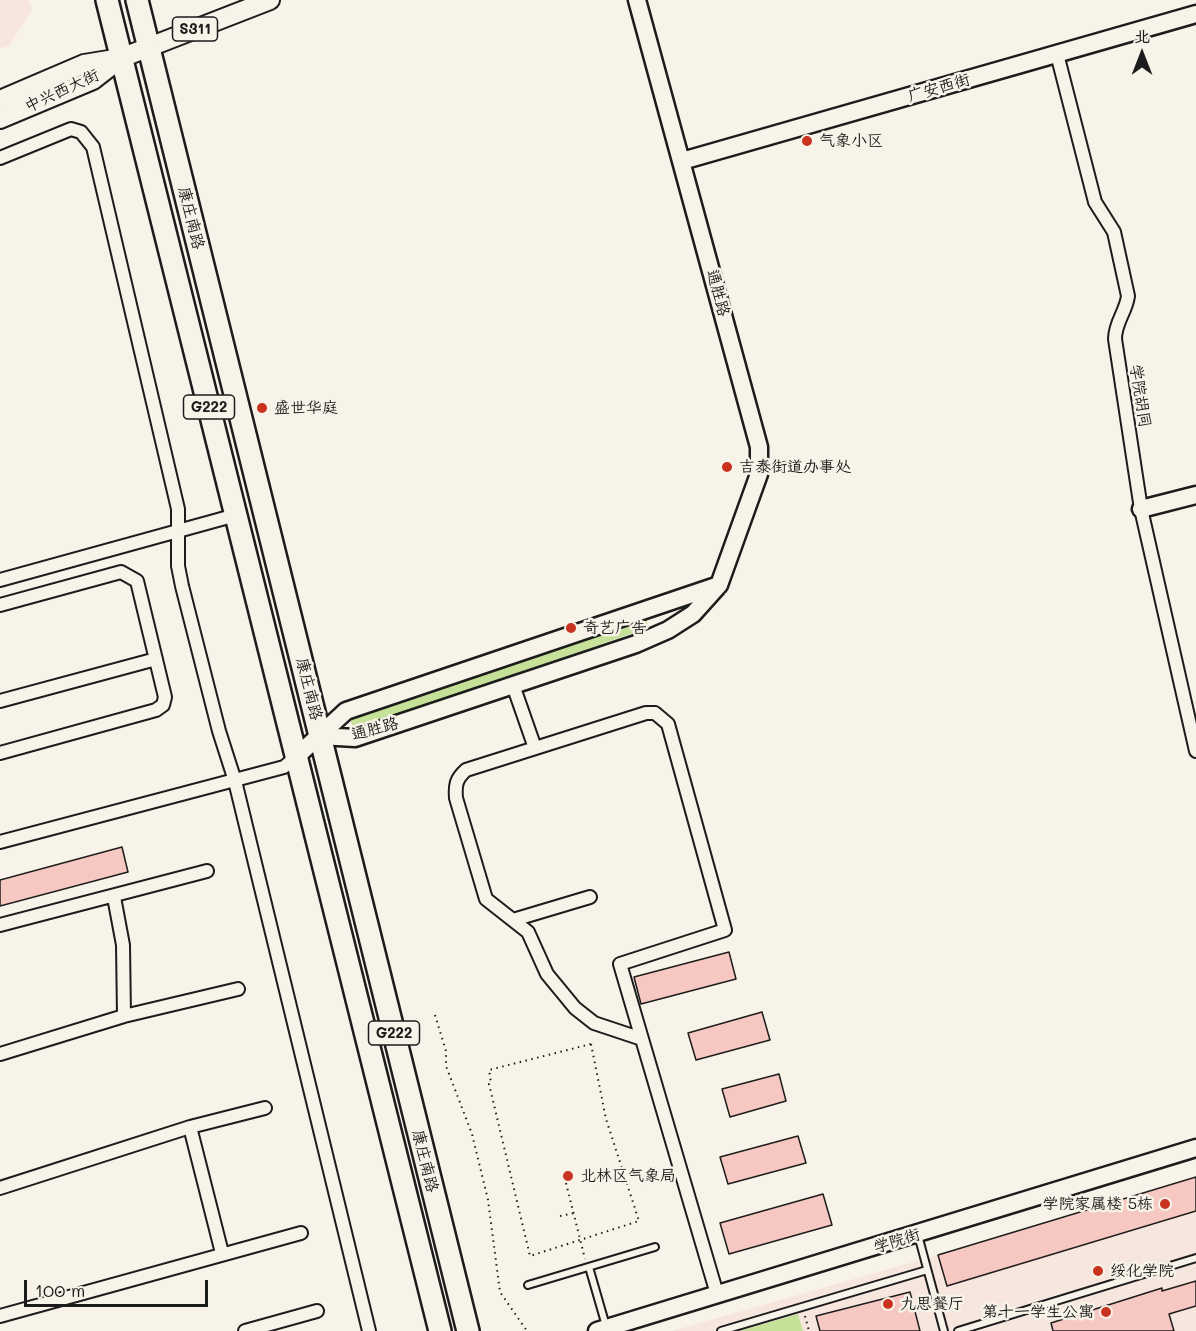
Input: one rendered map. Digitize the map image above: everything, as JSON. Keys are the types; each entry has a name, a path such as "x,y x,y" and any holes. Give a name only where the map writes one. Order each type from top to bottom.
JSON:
{"highway":[{"name":"G222","path":"107,0 121,58"},
{"name":"G222","path":"137,0 149,48"},
{"name":"康庄南路","path":"149,48 468,1331"},
{"name":"康庄南路","path":"121,58 440,1331"}],"main road":[{"name":"中兴西大街","path":"0,100 84,64 121,58 270,0"},
{"name":"中兴西大街","path":"0,119 93,80 121,58"}],"street":[{"name":"通胜路","path":"320,736 355,738 668,630 693,614 719,585 759,474 759,447 637,0"},
{"name":"广安西街","path":"682,162 1196,14"},
{"name":"学院胡同","path":"1057,54 1095,202 1114,232 1128,296 1126,307 1115,326 1114,339 1141,509 1196,751"},
{"path":"0,158 71,129 81,132 89,140 178,509 180,531 178,566 182,586 219,731 236,781 369,1331"},
{"path":"1141,509 1196,495"},
{"path":"0,580 236,515"},
{"path":"0,605 121,573 131,576 137,581 165,697 163,705 156,710 0,753"},
{"name":"通胜路","path":"320,736 346,711 719,585"},
{"path":"0,700 156,659"},
{"path":"513,685 535,748"},
{"path":"642,1039 594,1023 575,1008 547,974 528,932 486,899 455,788 458,777 466,770 646,713 655,713 668,724 725,930 620,964 717,1294"},
{"path":"0,842 284,767 320,736"},
{"path":"0,925 207,871"},
{"path":"114,897 123,945 124,1016"},
{"path":"513,920 590,897"},
{"path":"0,1054 124,1016 238,989"},
{"path":"0,1188 190,1127 265,1108"},
{"path":"190,1127 222,1253"},
{"name":"学院街","path":"602,1329 918,1235 1196,1148"},
{"path":"0,1316 301,1233"},
{"path":"245,1331 317,1311"}],"lane":[{"path":"918,1235 944,1331"},
{"path":"528,1285 655,1247"},
{"path":"958,1331 1196,1258"},
{"path":"588,1267 602,1329"},
{"path":"721,1331 927,1270"}],"path":[{"path":"435,1016 446,1051 446,1066 472,1134 488,1200 500,1292 527,1331"},
{"path":"591,1044 606,1119 639,1221 580,1241 530,1256 489,1083 491,1083 489,1070 591,1044"},
{"path":"566,1183 588,1267"},
{"path":"560,1216 574,1213"},
{"path":"802,1308 809,1331"}],"shaded area":[{"path":"0,0 29,0 32,10 9,46 0,48"},
{"name":"绥化学院","path":"1196,1211 1196,1331 672,1331 938,1255 948,1286"}],"green space":[{"path":"646,616 648,628 357,728 352,726 350,717"},
{"path":"798,1314 803,1331 740,1331"}],"building":[{"path":"122,847 128,872 0,906 0,880"},
{"path":"729,952 736,979 641,1004 634,977"},
{"path":"762,1012 770,1040 696,1060 688,1033"},
{"path":"779,1074 786,1101 730,1117 722,1089"},
{"path":"798,1136 806,1163 728,1184 720,1157"},
{"path":"1196,1177 1196,1211 947,1286 938,1255"},
{"path":"823,1194 832,1225 729,1254 720,1223"},
{"path":"1196,1281 1196,1306 1169,1314 1174,1331 1053,1331 1051,1323 1162,1288 1162,1291"},
{"name":"九思餐厅","path":"910,1292 920,1331 820,1331 816,1316"}],"place":[{"name":"气象小区","path":"807,141"},
{"name":"盛世华庭","path":"262,408"},
{"name":"吉泰街道办事处","path":"727,467"},
{"name":"奇艺广告","path":"571,628"},
{"name":"北林区气象局","path":"568,1176"},
{"name":"学院家属楼 5栋","path":"1165,1204"},
{"name":"绥化学院","path":"1098,1271"},
{"name":"九思餐厅","path":"888,1304"},
{"name":"第十一学生公寓","path":"1106,1312"}]}
